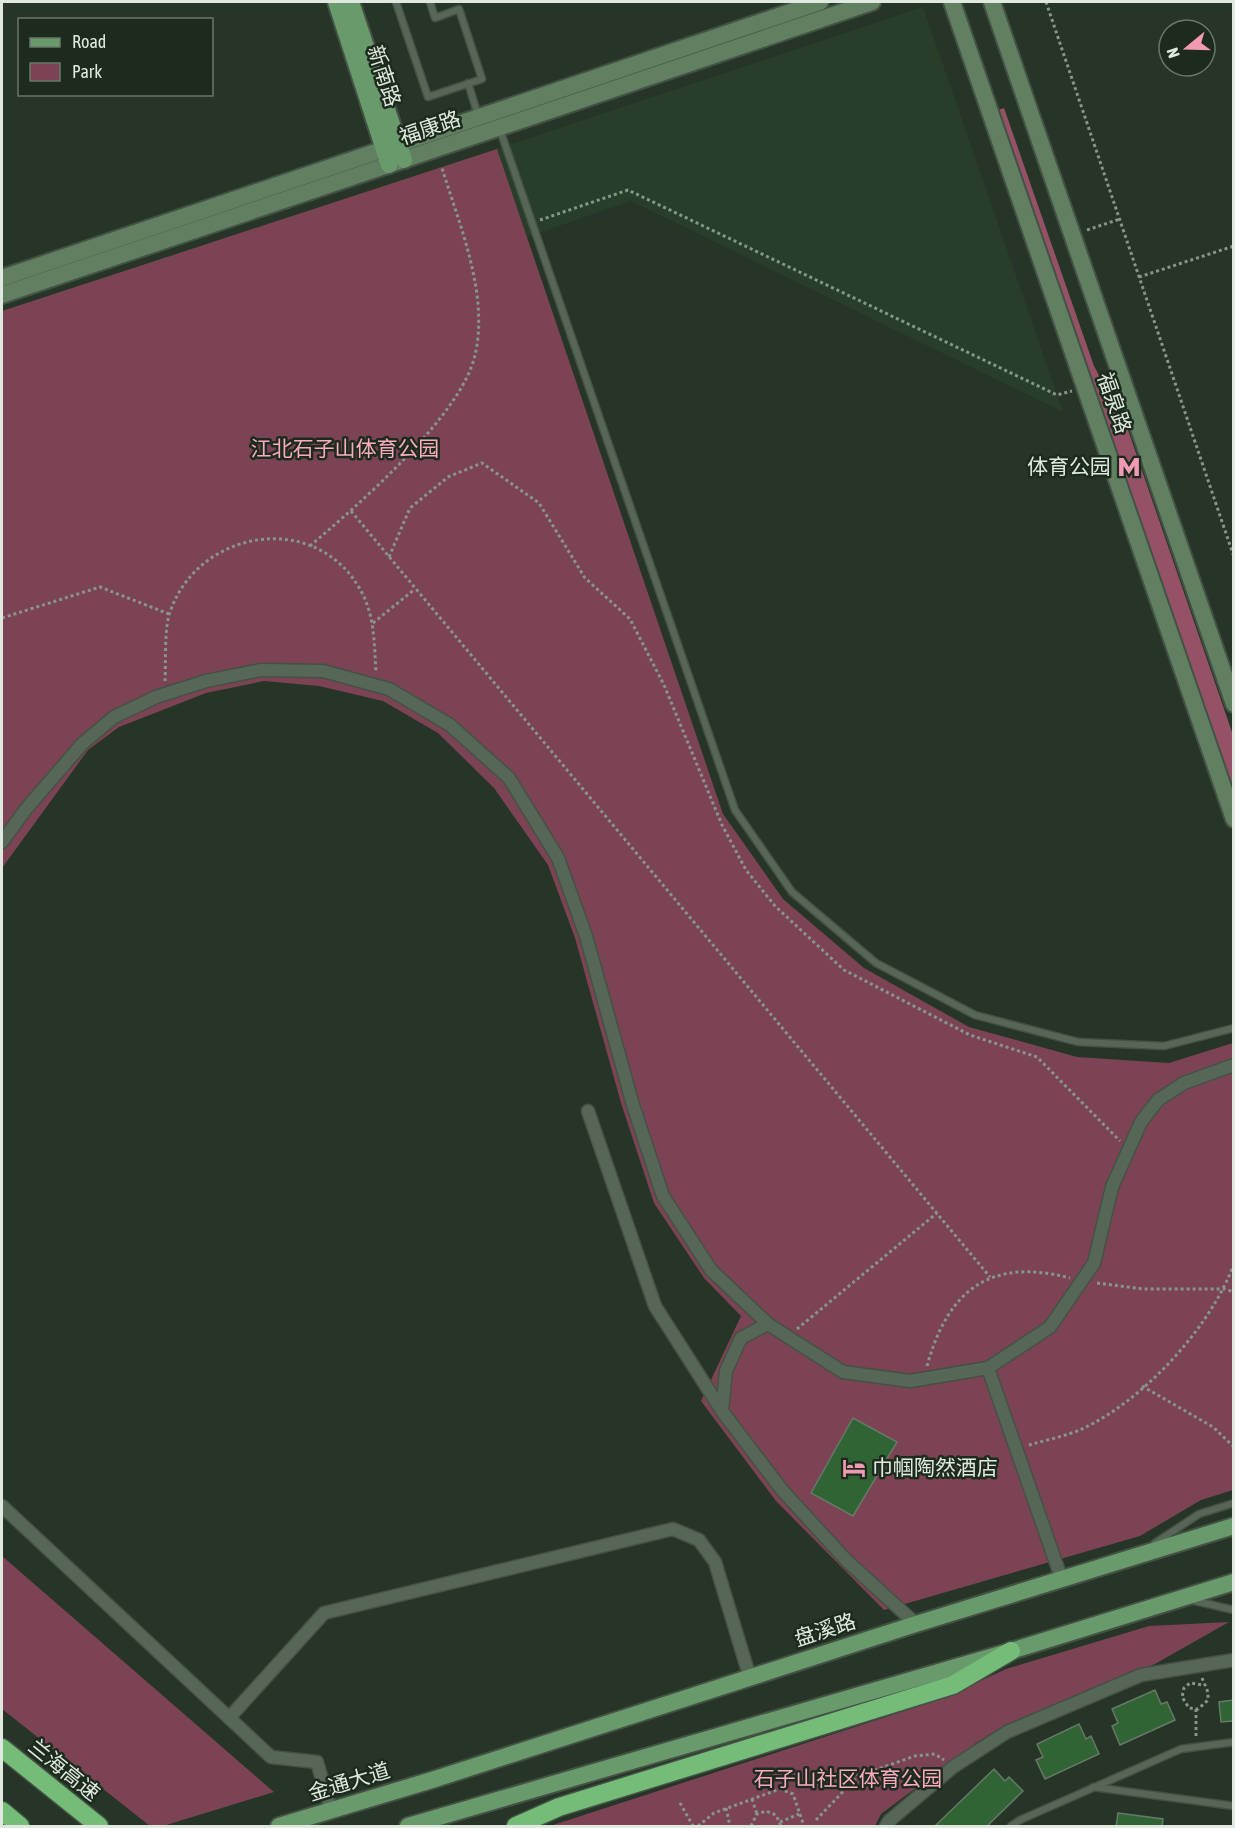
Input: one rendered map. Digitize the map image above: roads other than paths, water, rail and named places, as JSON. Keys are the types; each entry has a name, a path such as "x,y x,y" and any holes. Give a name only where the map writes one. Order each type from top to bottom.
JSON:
{"highway":[{"path":"516,1827 559,1807 953,1685 1011,1651"},
{"name":"兰海高速","path":"2,1749 99,1827"},
{"path":"2,1811 20,1827"}],"main road":[{"name":"新南路","path":"336,2 397,163"},
{"name":"新南路","path":"351,2 391,145"},
{"name":"福康路","path":"2,278 820,2"},
{"name":"福康路","path":"2,295 872,2"},
{"name":"福泉路","path":"952,2 1233,819"},
{"name":"福泉路","path":"992,2 1233,704"},
{"name":"盘溪路","path":"432,1780 916,1624 1233,1526"},
{"path":"408,1827 1011,1651 1233,1582"},
{"name":"金通大道","path":"279,1827 432,1780"}],"street":[{"path":"2,842 26,809 82,744 114,717 165,695 206,681 261,670 323,671 389,689 450,725 509,778 558,858 586,936 633,1105 663,1196 711,1270 768,1324 843,1372 910,1381 988,1368 1050,1327 1094,1263 1112,1187 1141,1122 1158,1100 1184,1083 1233,1065"},
{"path":"588,1111 655,1306 722,1411 782,1490 847,1561 916,1624"},
{"path":"722,1411 726,1371 741,1338 768,1324"},
{"path":"988,1368 1062,1580"},
{"path":"2,1506 271,1757 317,1762 331,1810"},
{"path":"230,1718 324,1613 673,1529 699,1540 715,1562 750,1678"},
{"path":"886,1827 889,1821 952,1767 1007,1732 1141,1675 1233,1660"}],"lane":[{"path":"396,2 428,97 482,79 459,9 435,18 430,2"},
{"path":"468,83 479,116"},
{"path":"500,130 735,810 792,892 876,963 975,1016 1078,1042 1164,1046 1233,1028"},
{"path":"1134,1557 1199,1514 1233,1503"},
{"path":"1184,1598 1233,1610"},
{"path":"1011,1827 1020,1820 1092,1787 1196,1745 1233,1742"},
{"path":"1092,1787 1233,1806"}],"place":[{"name":"体育公园","path":"1129,467"},
{"name":"巾帼陶然酒店","path":"854,1468"}],"park label":[{"name":"江北石子山体育公园","path":"345,449"},
{"name":"石子山社区体育公园","path":"848,1779"}]}
